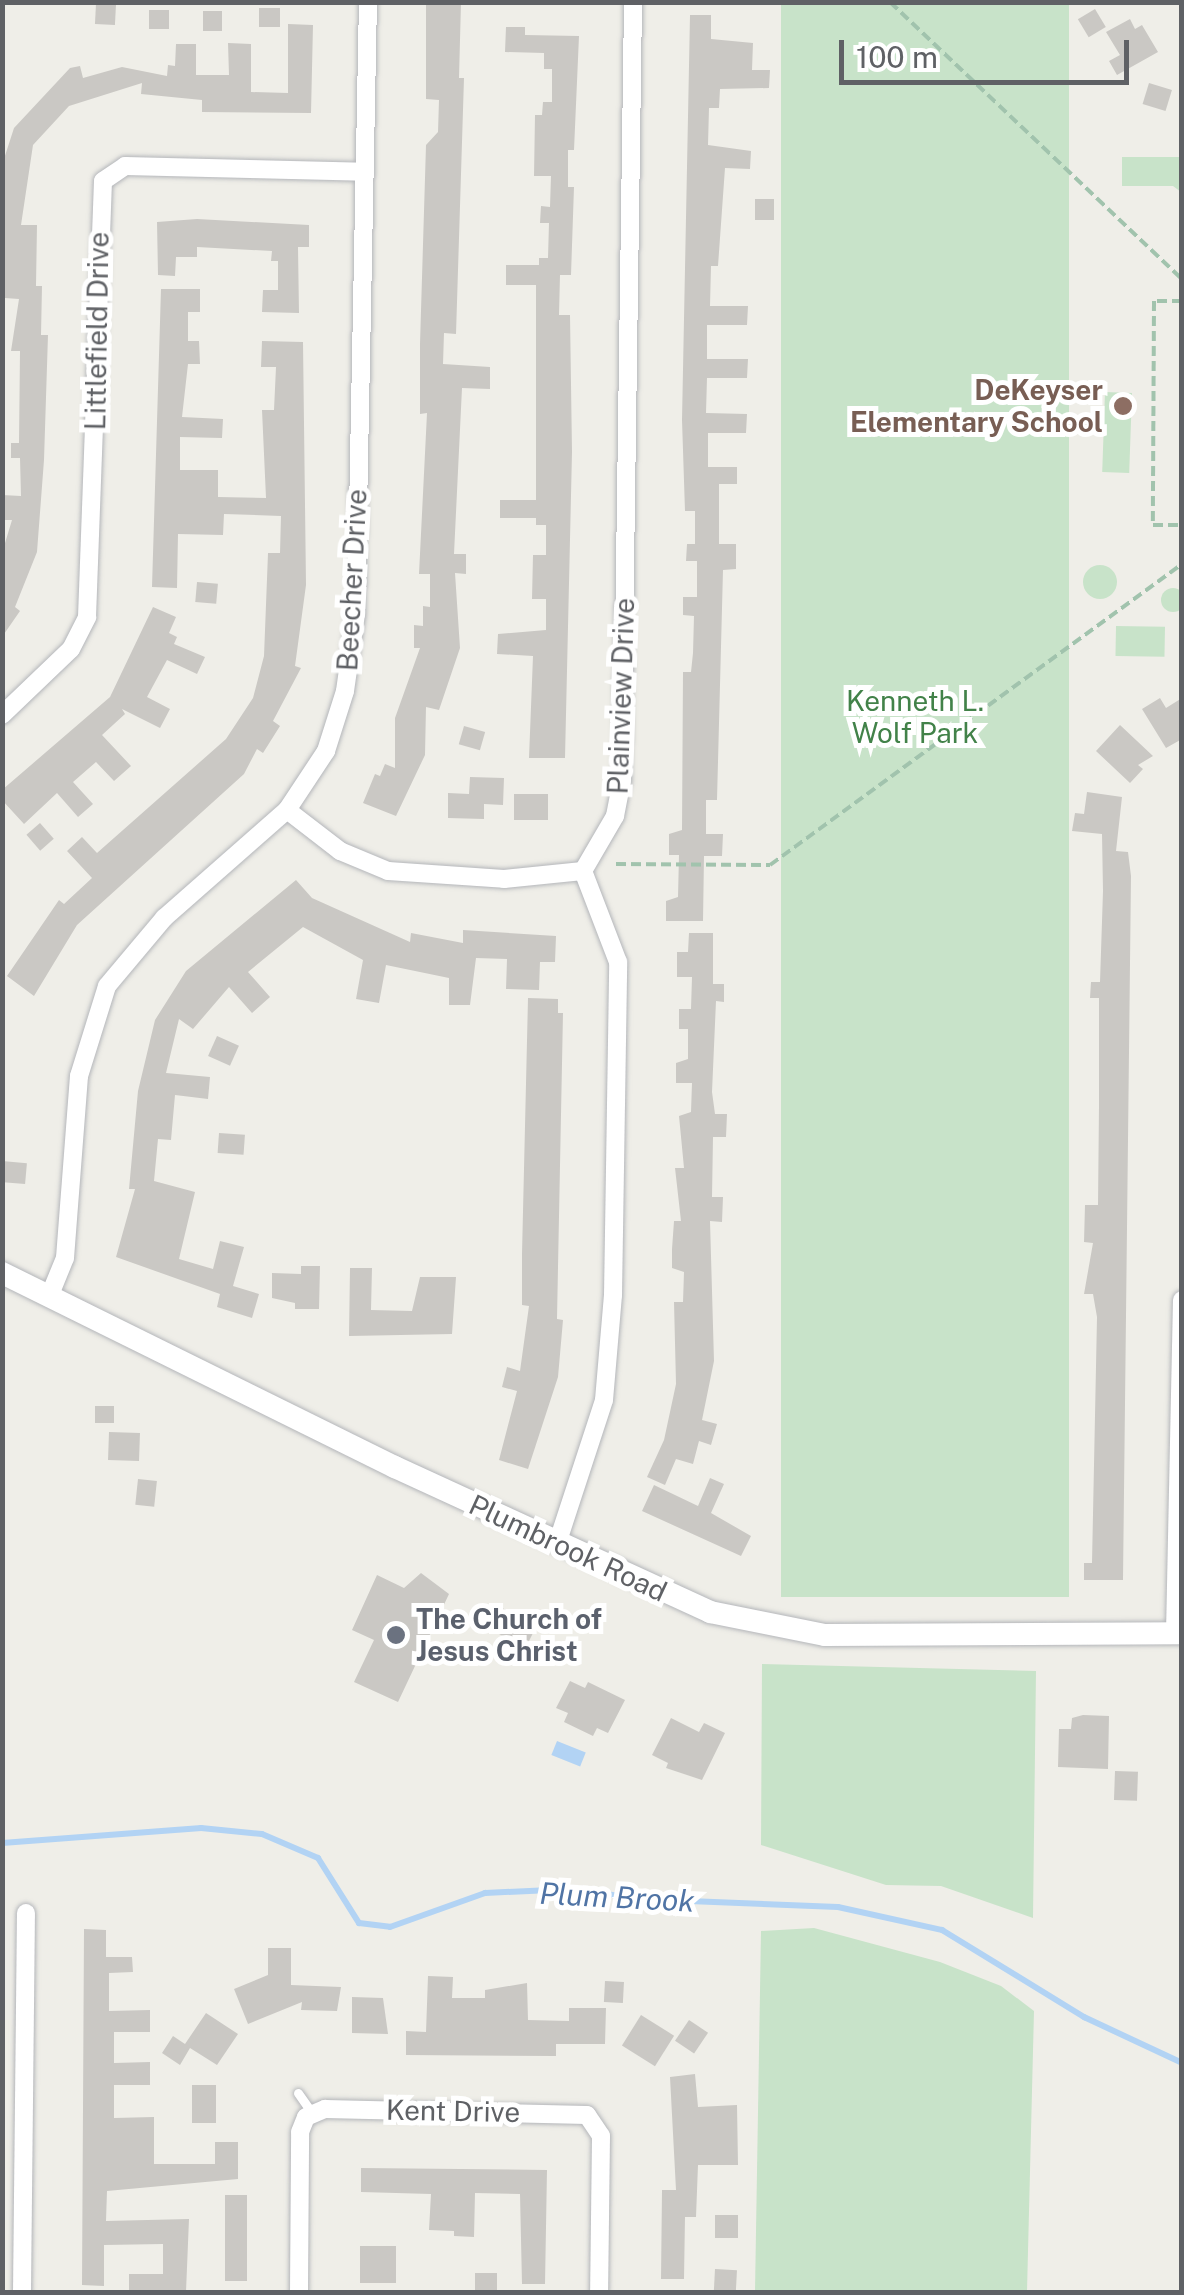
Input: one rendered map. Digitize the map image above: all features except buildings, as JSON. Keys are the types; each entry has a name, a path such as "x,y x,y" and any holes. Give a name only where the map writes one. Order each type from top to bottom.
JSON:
{"street":[{"name":"Beecher Drive","path":"49,1297 65,1258 79,1076 107,986 164,918 287,810 326,751 352,655 368,2"},
{"name":"Plainview Drive","path":"584,871 615,816 622,781 634,2"},
{"name":"Littlefield Drive","path":"2,714 72,649 87,616 103,182 125,166 364,172"},
{"path":"287,810 340,850 388,871 504,879 584,871 618,962 613,1295 600,1417 557,1544"},
{"name":"Plumbrook Road","path":"2,1273 557,1544 710,1612 788,1631 876,1638 1178,1634"},
{"path":"1178,1634 1182,1300"},
{"path":"22,2292 26,1913"},
{"path":"2,2061 24,2062"},
{"path":"299,2292 300,2132 312,2112"},
{"name":"Kent Drive","path":"312,2112 578,2112 593,2120 602,2136 600,2292"}],"lane":[{"path":"298,2093 312,2112"}],"path":[{"path":"890,2 1182,279"},
{"path":"1182,301 1154,301 1152,524 1182,525"},
{"path":"616,864 770,865 1182,564"}],"green space":[{"name":"Kenneth L. Wolf Park","path":"781,3 1069,3 1069,1597 781,1597"},
{"path":"1122,157 1181,157 1181,192 1173,186 1122,186"},
{"path":"1105,392 1132,393 1129,473 1102,472"},
{"path":"1100,565 1112,570 1117,582 1112,594 1100,599 1088,594 1083,582 1088,570"},
{"path":"1173,588 1182,591 1182,609 1173,612 1164,609 1161,600 1164,591"},
{"path":"1116,626 1165,627 1164,657 1115,656"},
{"path":"762,1664 1036,1671 1033,1918 941,1886 886,1885 761,1845"},
{"path":"814,1928 940,1962 1001,1986 1034,2011 1027,2292 755,2292 761,1931"}],"water":[{"path":"557,1741 586,1753 580,1767 551,1755"}],"waterway":[{"name":"Plum Brook","path":"2,1843 201,1828 262,1834 318,1858 359,1923 390,1927 485,1893 572,1889 639,1899 838,1907 942,1930 1084,2017 1182,2063"}],"place":[{"name":"DeKeyser Elementary School","path":"1123,406"},
{"name":"The Church of Jesus Christ","path":"396,1635"}]}
